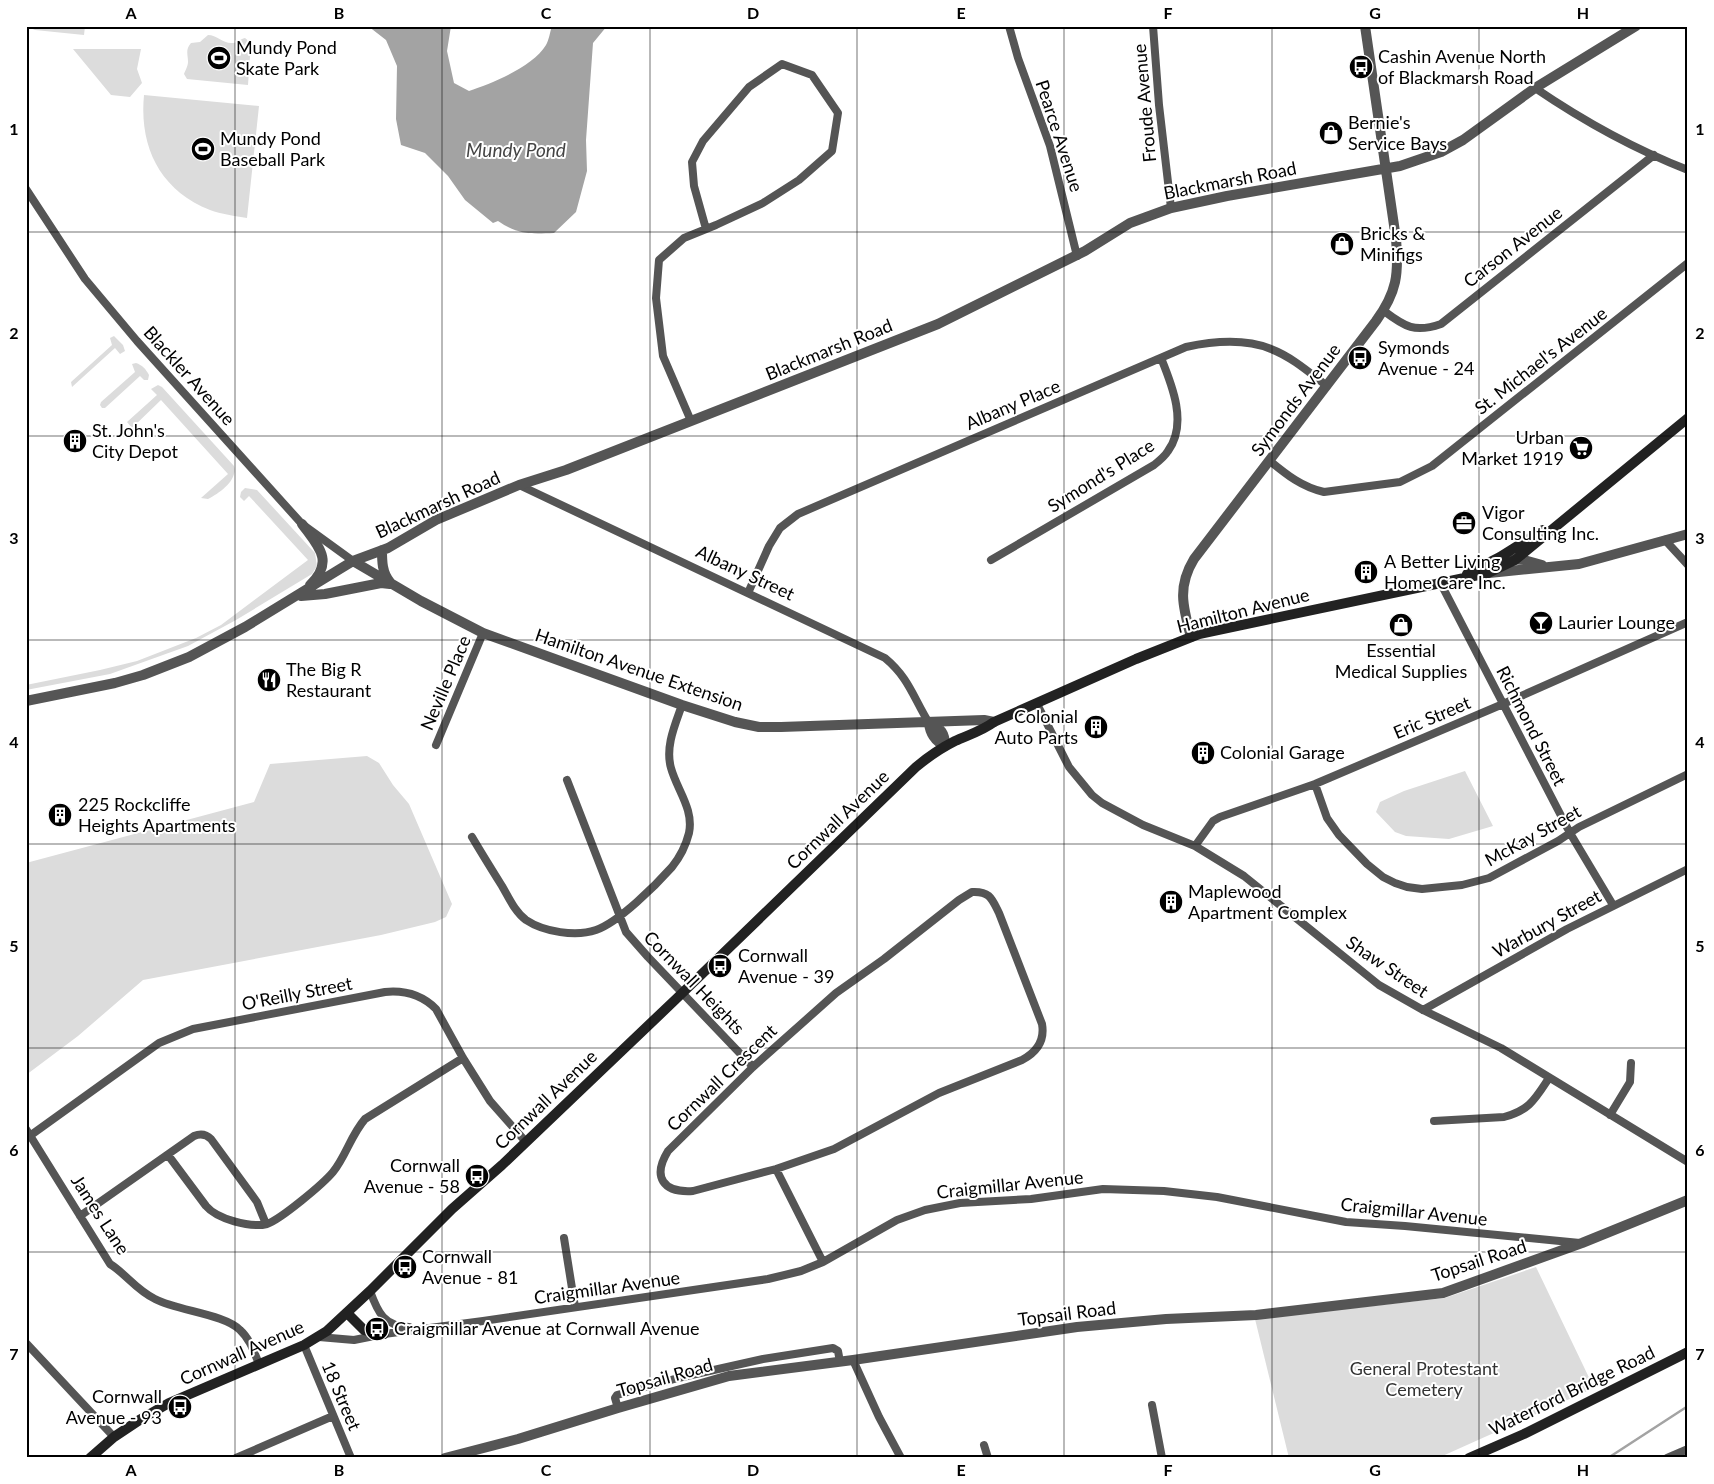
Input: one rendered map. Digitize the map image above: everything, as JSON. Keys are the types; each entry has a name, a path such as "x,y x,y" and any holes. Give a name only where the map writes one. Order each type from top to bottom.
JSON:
{"main road":[{"path":"1488,573 1515,560 1688,418"},
{"path":"1500,557 1568,516"},
{"name":"Hamilton Avenue","path":"1453,582 1500,557"},
{"name":"Hamilton Avenue","path":"994,722 1136,659 1191,637 1258,621 1453,582 1488,573"},
{"name":"Cornwall Avenue","path":"90,1458 114,1437 141,1418 169,1403 304,1345 318,1337 347,1313 446,1215 526,1142 916,767 945,746 994,722"},
{"path":"347,1313 364,1330 384,1334"},
{"name":"Waterford Bridge Road","path":"1469,1458 1524,1434 1688,1352"}],"street":[{"name":"Pearce Avenue","path":"1009,26 1018,58 1050,146 1077,256"},
{"name":"Froude Avenue","path":"1153,26 1159,105 1171,208"},
{"name":"Symonds Avenue","path":"1191,637 1182,594 1188,568 1208,539 1384,311 1393,292 1398,263 1365,26"},
{"name":"Blackmarsh Road","path":"26,700 100,687 189,657 298,596 353,561 382,550 436,520 519,484 566,470 938,324 1077,256 1130,223 1171,208 1416,161 1452,146 1535,88 1636,26"},
{"path":"691,421 663,356 656,298 659,260 684,238 706,229 763,202 799,180 832,151 838,113 812,74 782,64 748,86 703,141 692,162 694,186 706,229"},
{"path":"1535,88 1591,124 1688,170"},
{"name":"Carson Avenue","path":"1384,311 1406,326 1415,329 1441,324 1654,155"},
{"name":"Blackler Avenue","path":"26,189 85,279 118,319 302,524 353,561"},
{"name":"St. Michael's Avenue","path":"1270,461 1299,483 1324,492 1400,482 1432,466 1688,264"},
{"name":"Albany Place","path":"748,592 769,546 780,528 798,514 1186,347 1221,341 1254,344 1272,349 1287,357 1327,386"},
{"name":"Symond's Place","path":"991,560 1154,465 1168,451 1175,436 1177,418 1176,396 1161,358"},
{"name":"Albany Street","path":"519,484 884,658 896,667 905,678 929,723 936,742 945,746"},
{"path":"298,596 317,578 324,562 321,551 302,524"},
{"name":"Hamilton Avenue","path":"1488,573 1579,564 1688,534"},
{"path":"1665,540 1688,565"},
{"path":"1533,545 1533,556 1538,564"},
{"path":"382,550 383,570 392,584"},
{"name":"Hamilton Avenue","path":"1500,557 1524,560 1552,567"},
{"name":"Hamilton Avenue Extension","path":"353,561 420,601 483,633 682,705 735,722 759,727 781,728 984,720 994,722"},
{"path":"298,596 325,594 381,583 392,584"},
{"name":"Richmond Street","path":"1441,584 1570,833 1613,905"},
{"name":"Eric Street","path":"1195,846 1213,821 1220,817 1315,784 1503,704 1688,622"},
{"name":"Neville Place","path":"436,745 483,633"},
{"name":"Shaw Street","path":"1037,704 1069,767 1092,795 1112,809 1143,825 1195,846 1244,876 1380,985 1423,1010 1501,1048 1688,1162"},
{"path":"472,837 518,912 532,924 560,932 582,932 595,930 618,916 672,867 688,838 690,817 671,768 670,754 674,728 682,705"},
{"name":"McKay Street","path":"1315,784 1327,818 1339,835 1366,864 1383,876 1407,887 1422,889 1462,885 1489,878 1558,841 1579,827 1688,774"},
{"name":"Cornwall Heights","path":"566,780 618,916 626,932 635,944 754,1066"},
{"name":"Warbury Street","path":"1423,1010 1613,905 1688,869"},
{"name":"Cornwall Crescent","path":"979,892 992,898 1042,1024 1042,1038 1038,1049 1022,1060 931,1097 834,1149 776,1169 700,1190 671,1189 664,1183 660,1173 661,1163 668,1151 754,1066 836,993 892,953 967,894 979,892"},
{"name":"O'Reilly Street","path":"29,1132 154,1046 193,1029 385,992 400,991 430,1003 441,1015 463,1058 495,1107 526,1142"},
{"path":"168,1155 212,1212 241,1222 256,1225 266,1224 281,1216 329,1177 341,1161 357,1129 369,1116 463,1058"},
{"path":"1610,1115 1630,1082 1631,1063"},
{"path":"1434,1121 1504,1117 1514,1114 1530,1105 1549,1078"},
{"name":"James Lane","path":"29,1132 110,1264 118,1269 130,1282 154,1299 233,1324 247,1338 259,1364"},
{"path":"80,1216 197,1135 203,1134 209,1137 257,1202 266,1224"},
{"path":"776,1169 823,1262"},
{"name":"Craigmillar Avenue","path":"318,1337 354,1340 384,1334 768,1279 801,1271 823,1262 897,1220 925,1210 960,1203 1031,1199 1103,1189 1164,1191 1217,1197 1346,1222 1582,1243"},
{"name":"Topsail Road","path":"445,1458 518,1439 729,1376 1077,1328 1166,1320 1256,1315 1443,1293 1582,1243 1688,1200"},
{"path":"564,1238 574,1307"},
{"name":"Craigmillar Avenue","path":"370,1291 376,1306 386,1321 401,1326 426,1328"},
{"path":"26,1343 114,1437"},
{"name":"18 Street","path":"304,1345 351,1458"},
{"path":"618,1408 615,1398 617,1394 763,1359 833,1348 838,1351 840,1362"},
{"path":"853,1360 879,1418 901,1458"},
{"path":"1152,1405 1162,1458"},
{"path":"236,1458 332,1416"},
{"path":"984,1445 988,1458"},
{"path":"1667,1458 1688,1449"}],"green space":[{"path":"26,26 85,26 84,35 35,30"},
{"name":"Mundy Pond Skate Park","path":"208,35 229,43 245,38 251,43 248,85 187,79 184,74 188,64 188,48 191,43 200,42"},
{"path":"73,49 141,49 137,69 142,83 130,97 111,95"},
{"name":"Mundy Pond Baseball Park","path":"144,95 259,106 247,218 210,210 178,191 166,179 156,164 145,132 143,114"},
{"path":"114,336 123,345 125,351 120,354 115,348 72,387 71,382 112,345 110,338"},
{"path":"136,363 147,371 149,375 148,380 144,380 140,376 105,408 102,408 101,402 135,372 132,364"},
{"path":"158,385 162,387 234,466 235,471 231,481 223,490 208,499 201,498 228,474 161,400 132,428 127,422 157,395 151,389"},
{"path":"245,488 257,490 315,553 317,566 312,574 236,620 188,646 110,674 26,690 26,685 137,661 196,638 221,625 308,560 249,496 244,501 240,497 241,492"},
{"path":"367,756 379,763 393,785 409,804 452,904 446,917 435,922 381,935 143,980 78,1036 26,1075 26,863 254,802 270,764"},
{"path":"1465,771 1493,826 1449,839 1406,836 1395,832 1376,812 1380,802 1404,791"},
{"name":"General Protestant Cemetery","path":"1536,1267 1594,1388 1438,1458 1289,1458 1255,1319 1445,1298"}],"water":[{"name":"Mundy Pond","path":"368,26 451,26 447,51 454,83 469,91 500,79 532,60 546,45 552,26 607,26 593,43 586,140 587,171 576,212 554,233 525,233 505,226 498,221 493,223 465,200 448,176 425,153 401,145 396,119 397,66 386,40"}],"waterway":[{"path":"1608,1458 1688,1406"}],"place":[{"name":"Mundy Pond Skate Park","path":"219,58"},
{"name":"Cashin Avenue North of Blackmarsh Road","path":"1361,67"},
{"name":"Bernie's Service Bays","path":"1331,133"},
{"name":"Mundy Pond Baseball Park","path":"203,149"},
{"name":"Bricks & Minifigs","path":"1342,244"},
{"name":"Symonds Avenue - 24","path":"1360,358"},
{"name":"St. John's City Depot","path":"75,441"},
{"name":"Urban Market 1919","path":"1581,448"},
{"name":"Vigor Consulting Inc.","path":"1464,523"},
{"name":"A Better Living Home Care Inc.","path":"1366,572"},
{"name":"Laurier Lounge","path":"1541,623"},
{"name":"Essential Medical Supplies","path":"1401,625"},
{"name":"The Big R Restaurant","path":"269,680"},
{"name":"Colonial Auto Parts","path":"1096,727"},
{"name":"Colonial Garage","path":"1203,753"},
{"name":"225 Rockcliffe Heights Apartments","path":"60,815"},
{"name":"Maplewood Apartment Complex","path":"1171,902"},
{"name":"Cornwall Avenue - 39","path":"720,966"},
{"name":"Cornwall Avenue - 58","path":"477,1176"},
{"name":"Cornwall Avenue - 81","path":"405,1267"},
{"name":"Craigmillar Avenue at Cornwall Avenue","path":"377,1329"},
{"name":"Cornwall Avenue - 93","path":"180,1407"}]}
